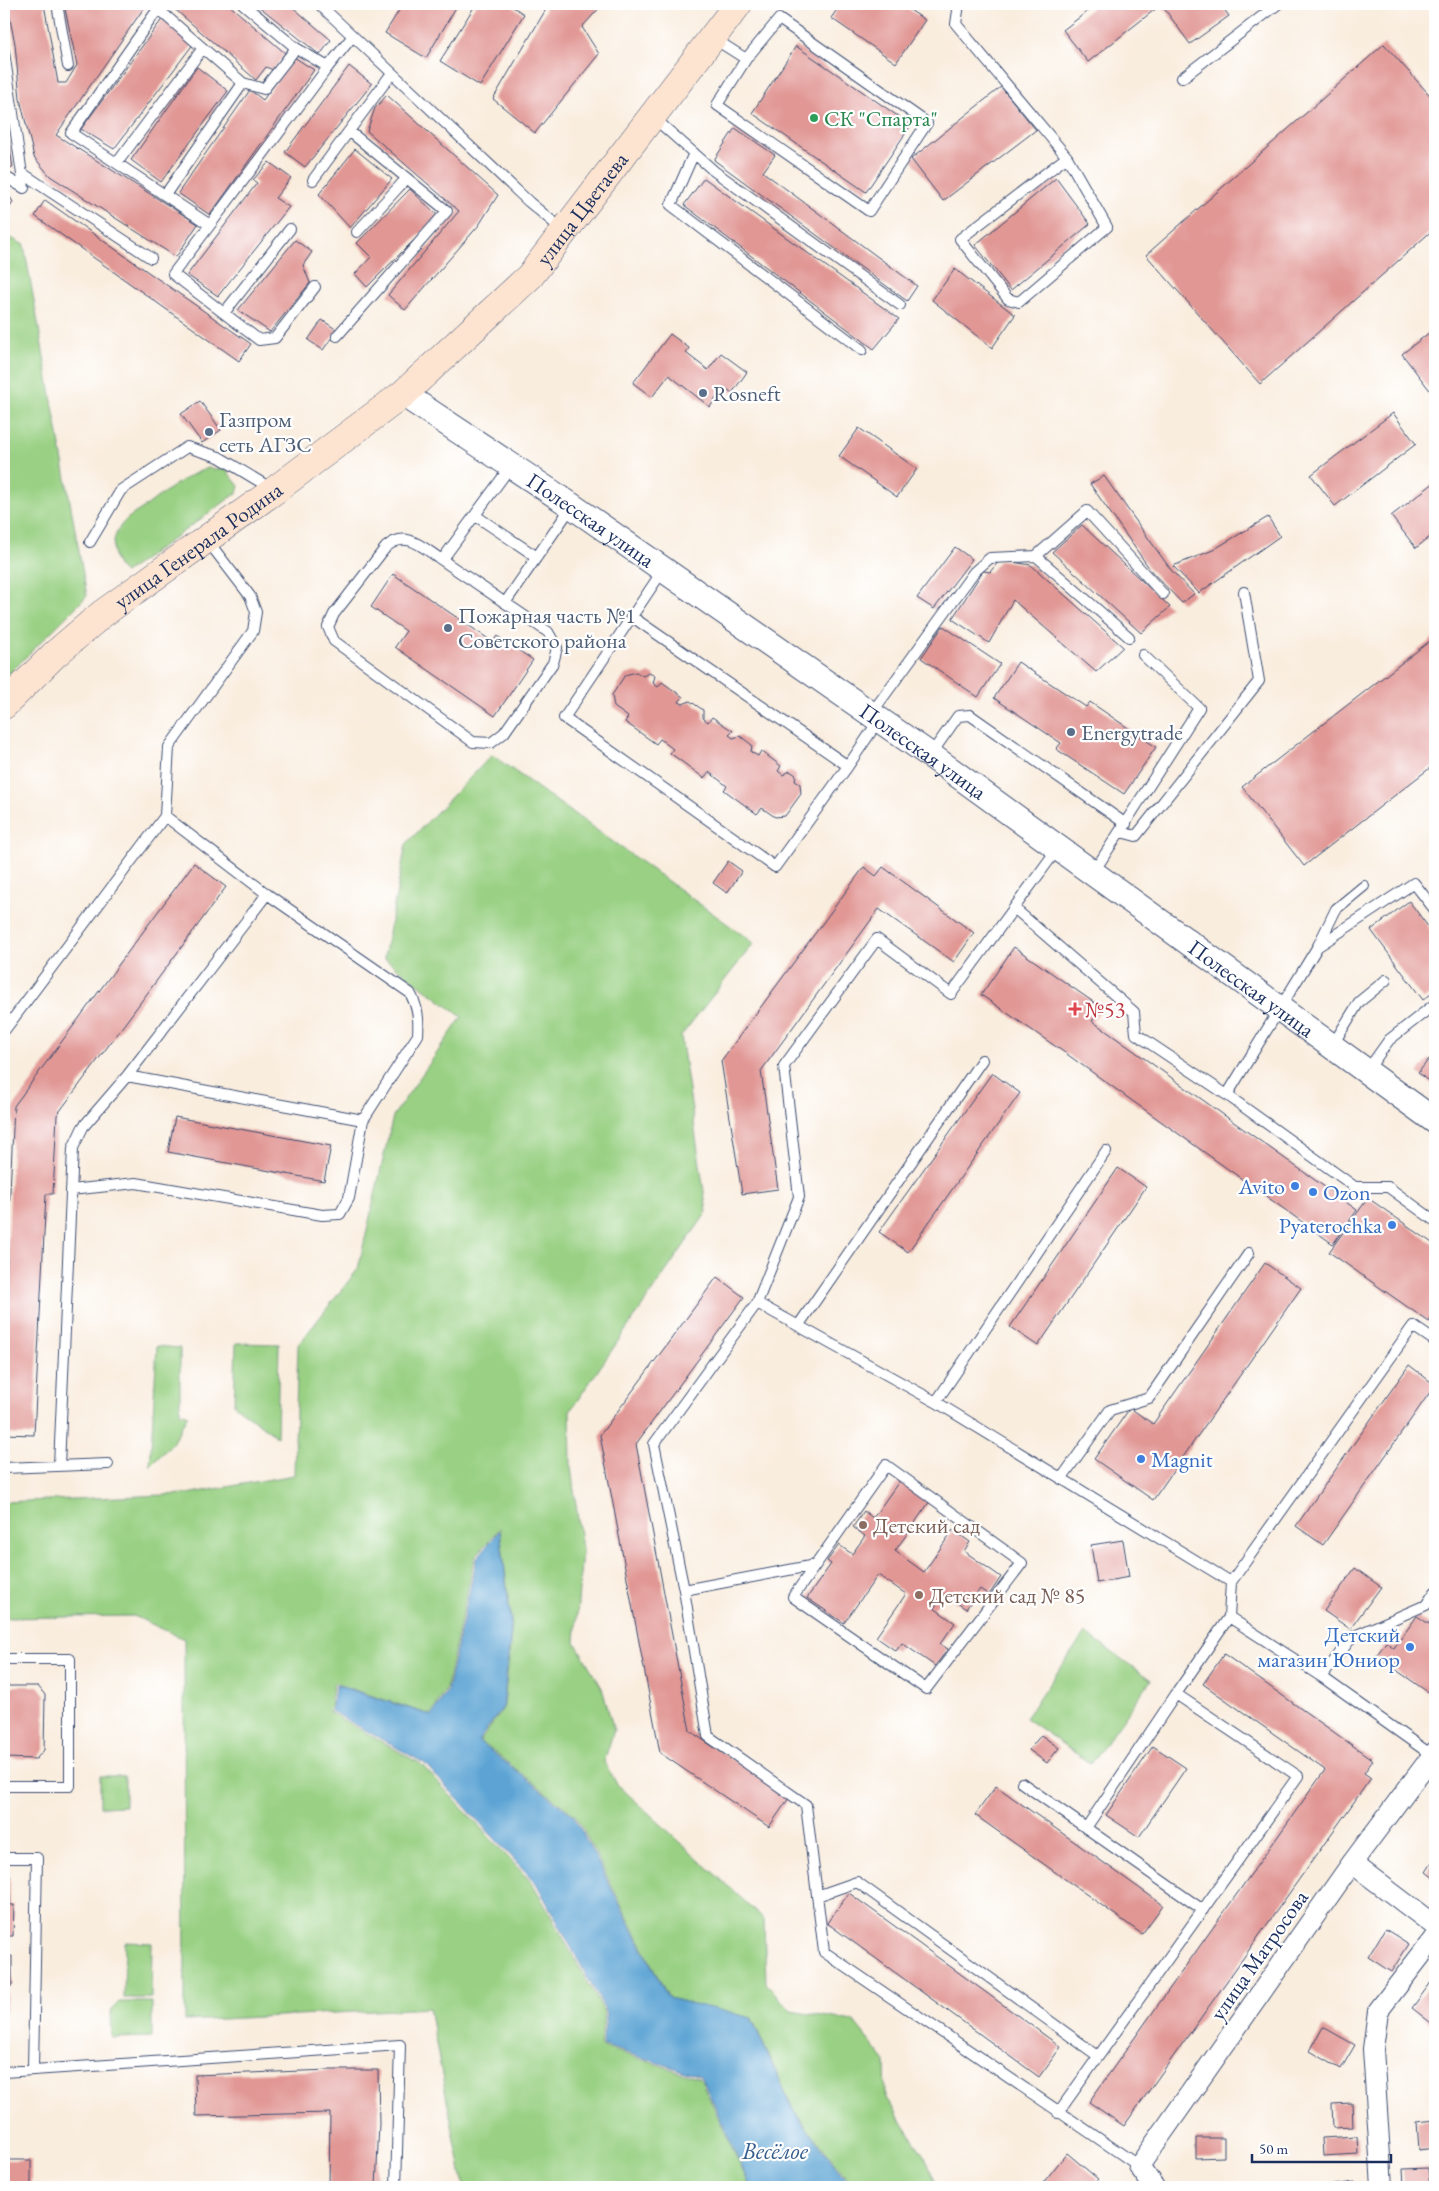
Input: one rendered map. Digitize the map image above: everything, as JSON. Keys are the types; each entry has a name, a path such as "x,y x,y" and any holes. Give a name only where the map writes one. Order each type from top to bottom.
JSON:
{"main road":[{"name":"улица Цветаева","path":"402,394 530,276 738,4"},
{"name":"улица Генерала Родина","path":"4,706 54,655 102,614 276,490 402,394"}],"street":[{"name":"Полесская улица","path":"402,394 572,506 930,755 1435,1121"},
{"name":"улица Матросова","path":"1139,2166 1352,1864 1434,1754"},
{"path":"1352,1864 1435,1926"},
{"path":"1382,2187 1373,2049 1378,2011 1435,1937"},
{"path":"1139,2166 1154,2187"}],"lane":[{"path":"57,4 68,66"},
{"path":"243,4 296,48 328,67"},
{"path":"320,4 352,37 529,202 565,232"},
{"path":"959,4 956,24 1067,157 1107,227 1019,302 1008,299 960,239 1067,157"},
{"path":"1182,78 1278,4"},
{"path":"210,225 71,133 156,6 243,83 264,90 296,48"},
{"path":"779,19 927,123 869,211 717,105 746,59 779,19"},
{"path":"315,287 275,338 259,340 173,274 352,37"},
{"path":"713,38 746,59"},
{"path":"117,163 203,48"},
{"path":"4,52 24,188 4,176"},
{"path":"313,180 392,74"},
{"path":"165,195 243,83"},
{"path":"653,117 714,171 900,305"},
{"path":"337,336 447,211 349,132"},
{"path":"694,153 671,205 862,350"},
{"path":"22,174 151,258"},
{"path":"357,232 406,179"},
{"path":"224,313 290,230"},
{"path":"90,542 121,490 187,447 218,457 276,490"},
{"path":"442,560 512,466"},
{"path":"505,603 572,506"},
{"path":"663,569 564,718 775,867 848,766 875,718 974,572 990,558 1036,556 1087,511 1163,594"},
{"path":"476,516 538,557"},
{"path":"408,538 442,560 548,632 557,648 553,664 504,733 491,743 473,742 334,642 328,628 334,614 386,547 395,539 408,538"},
{"path":"4,1031 165,816 169,746 253,631 256,612 250,596 205,539"},
{"path":"1036,556 1129,637"},
{"path":"930,755 958,716 970,715 1136,836 1259,681 1244,592"},
{"path":"631,616 848,766"},
{"path":"1093,873 1199,708 1143,655"},
{"path":"71,1190 136,1183 322,1215 340,1214 349,1198 363,1120 418,1035 419,1020 416,1005 410,993 267,894 165,816"},
{"path":"1058,848 951,994 877,939 784,1066 799,1197 757,1303 654,1444 684,1590 708,1736 806,1805 824,1952 1058,2113 1139,2166"},
{"path":"1318,946 1414,883 1435,910"},
{"path":"1226,1095 1318,946 1336,909 1364,886"},
{"path":"59,1466 73,1148 83,1127 127,1076 267,894"},
{"path":"1014,908 1134,1012 1136,1034 1226,1095 1355,1187 1388,1188 1435,1221"},
{"path":"1332,1046 1359,1002 1386,980"},
{"path":"1367,1071 1389,1040 1435,1004"},
{"path":"798,1326 982,1060"},
{"path":"127,1076 363,1120"},
{"path":"936,1402 1106,1151"},
{"path":"1061,1479 1110,1410 1149,1398 1249,1253"},
{"path":"757,1303 936,1402 1231,1582"},
{"path":"1086,1828 1229,1617 1231,1582 1413,1326 1435,1342"},
{"path":"4,1468 108,1464"},
{"path":"684,1590 816,1565 886,1465 1022,1563 926,1689 793,1597 816,1565"},
{"path":"1322,1677 1352,1637 1426,1605 1435,1592"},
{"path":"1229,1617 1322,1677 1434,1754"},
{"path":"4,1659 70,1659 70,1786 4,1786"},
{"path":"1058,2113 1298,1776 1176,1694"},
{"path":"1022,1783 1203,1910"},
{"path":"4,1858 37,1858 33,2069"},
{"path":"816,1896 857,1882 1098,2056"},
{"path":"4,2072 400,2045 396,2187"}],"green space":[{"path":"4,234 24,245 87,596 4,679"},
{"path":"208,468 226,470 239,486 237,493 125,573 116,562 113,548 119,528 129,518 175,485"},
{"path":"492,755 754,943 681,1036 707,1212 570,1411 571,1467 582,1550 575,1642 602,1688 614,1730 604,1762 617,1784 764,1919 766,1983 791,2011 853,2021 885,2061 886,2098 925,2157 938,2187 854,2187 794,2111 752,2018 669,1998 576,1816 480,1741 504,1707 512,1626 500,1528 475,1557 446,1689 431,1715 334,1683 329,1712 421,1764 533,1884 605,2013 600,2046 700,2078 750,2187 464,2187 429,2008 185,2021 184,1639 134,1616 4,1618 4,1502 187,1494 294,1475 298,1345 358,1269 393,1116 462,1017 384,958 406,844"},
{"path":"236,1343 279,1344 277,1437 234,1405"},
{"path":"157,1346 180,1348 180,1412 188,1415 171,1445 150,1466"},
{"path":"1085,1633 1151,1680 1091,1764 1025,1718"},
{"path":"100,1776 125,1776 125,1806 100,1807"},
{"path":"125,1942 152,1943 151,1998 124,1998"},
{"path":"119,2002 152,2002 152,2037 112,2038 111,2010"}],"water":[{"name":"Весёлое","path":"500,1530 511,1626 503,1707 478,1741 574,1816 668,1998 751,2018 793,2111 852,2187 751,2187 701,2076 602,2045 607,2013 536,1883 424,1763 331,1711 336,1685 432,1716 447,1691 477,1558"}],"building":[{"path":"7,4 44,4 58,83 66,83 77,65 64,4 146,5 56,135 198,224 176,257 50,176 34,157 20,99 15,44"},
{"path":"169,4 228,4 285,53 273,70 266,67 256,80"},
{"path":"256,4 289,4 331,40 320,55"},
{"path":"403,4 458,4 426,58 385,33"},
{"path":"476,4 508,4 524,14 480,86 440,61"},
{"path":"546,4 603,4 582,27 599,54 535,133 493,99 545,11"},
{"path":"841,4 901,4 925,20 896,63 831,18"},
{"path":"1097,4 1156,4 1158,7 1088,62 1063,30"},
{"path":"1161,4 1220,4 1229,16 1190,44"},
{"path":"163,18 194,43 114,149 81,129"},
{"path":"1384,44 1435,101 1435,228 1260,384 1146,255"},
{"path":"796,46 911,125 866,192 752,113"},
{"path":"294,57 314,70 210,215 178,193 250,90 263,100"},
{"path":"349,66 372,84 305,167 285,152"},
{"path":"197,67 228,91 161,182 131,160"},
{"path":"1001,87 1036,130 943,201 911,159"},
{"path":"387,95 498,195 479,225 405,310 388,295 459,211 367,131 375,108"},
{"path":"5,117 13,168 4,165"},
{"path":"735,128 775,155 763,172 917,286 907,301 714,160"},
{"path":"355,149 392,179 350,228 319,194"},
{"path":"269,162 291,178 275,198 289,207 218,296 187,275 257,183 253,180"},
{"path":"704,178 899,319 874,349 684,205"},
{"path":"1056,178 1090,224 1011,290 975,245"},
{"path":"4,187 13,202 5,215 4,214"},
{"path":"410,189 438,216 367,287 355,274 371,257 357,243"},
{"path":"45,200 251,344 239,361 35,216"},
{"path":"295,240 312,252 303,265 310,283 270,332 238,310"},
{"path":"955,269 1015,315 992,348 932,300"},
{"path":"322,320 337,330 323,350 308,340"},
{"path":"1435,328 1435,397 1402,354"},
{"path":"670,334 689,348 686,353 708,370 721,353 747,372 732,393 724,387 710,407 669,375 652,397 633,383"},
{"path":"200,401 221,430 202,443 181,414"},
{"path":"1393,413 1416,444 1335,506 1311,475"},
{"path":"859,428 917,469 897,497 839,456"},
{"path":"1104,476 1171,570 1194,594 1182,603 1152,572 1090,484"},
{"path":"1435,482 1435,533 1416,548 1391,516"},
{"path":"1268,517 1280,536 1199,593 1173,566 1213,550"},
{"path":"1082,525 1170,607 1141,633 1052,552"},
{"path":"955,547 972,559 934,609 917,598"},
{"path":"1000,560 1031,565 1123,647 1096,672 1013,600 989,643 952,619 983,571 990,572"},
{"path":"393,574 493,642 497,636 533,660 495,716 395,647 406,631 371,607"},
{"path":"943,626 1000,664 978,697 921,658"},
{"path":"1435,637 1435,764 1304,866 1242,787"},
{"path":"1018,662 1086,707 1090,702 1156,747 1124,794 1056,749 1061,743 994,698"},
{"path":"636,672 643,676 649,673 655,676 653,683 658,687 662,682 683,697 679,702 683,704 690,701 703,710 703,718 708,722 712,717 733,731 729,735 733,738 740,736 752,745 751,752 758,756 761,751 781,766 778,771 783,775 790,771 796,775 795,781 800,784 801,794 785,816 775,817 762,808 757,814 724,790 727,786 709,772 704,778 670,753 673,749 660,739 656,744 625,722 628,717 614,707 612,695 625,675"},
{"path":"728,861 742,871 727,893 713,883"},
{"path":"194,863 226,887 57,1115 53,1194 46,1194 34,1435 4,1434 4,1323 14,1106"},
{"path":"864,867 876,876 883,867 974,933 954,962 879,909 761,1071 778,1189 742,1194 721,1061"},
{"path":"1409,901 1435,936 1435,991 1423,1000 1371,930"},
{"path":"1014,947 1102,1008 1092,1021 1357,1210 1333,1244 981,995"},
{"path":"1429,1059 1435,1064 1435,1086 1418,1073"},
{"path":"992,1073 1020,1093 908,1252 879,1232"},
{"path":"175,1117 331,1146 324,1181 168,1152"},
{"path":"1118,1168 1146,1187 1038,1346 1010,1327"},
{"path":"1368,1198 1435,1245 1435,1312 1429,1322 1329,1252"},
{"path":"1265,1263 1301,1288 1153,1500 1094,1459 1130,1408 1153,1424"},
{"path":"717,1277 744,1297 636,1444 690,1731 789,1798 769,1827 660,1753 600,1435"},
{"path":"1409,1365 1435,1385 1323,1545 1296,1526"},
{"path":"900,1480 930,1501 895,1551 924,1572 953,1530 970,1542 964,1551 1001,1577 989,1595 980,1589 966,1609 944,1594 934,1608 955,1623 940,1644 948,1649 935,1666 902,1643 896,1651 876,1637 906,1594 878,1575 844,1623 807,1598 831,1564 827,1561 839,1545 852,1554 865,1536 853,1527 864,1511 873,1518"},
{"path":"1123,1540 1129,1577 1097,1583 1091,1545"},
{"path":"1355,1568 1381,1587 1350,1629 1324,1611"},
{"path":"1435,1615 1435,1697 1376,1656 1386,1642 1394,1648 1417,1616 1429,1624"},
{"path":"1224,1654 1373,1760 1364,1773 1371,1778 1124,2126 1089,2102 1325,1770 1203,1684"},
{"path":"4,1686 38,1686 45,1695 44,1750 36,1759 4,1758"},
{"path":"1041,1735 1059,1748 1047,1763 1029,1750"},
{"path":"1153,1746 1186,1768 1139,1837 1106,1815"},
{"path":"996,1786 1163,1905 1142,1934 975,1815"},
{"path":"1435,1858 1435,1879 1426,1872"},
{"path":"4,1876 10,1876 10,1905 14,1905 13,1936 4,1936"},
{"path":"849,1893 1061,2047 1039,2077 827,1923"},
{"path":"1385,1929 1409,1944 1391,1972 1368,1957"},
{"path":"4,1956 12,1956 12,1986 7,1986 6,2012 4,2012"},
{"path":"1435,1977 1435,2026 1412,2008"},
{"path":"1323,2027 1355,2045 1341,2069 1310,2051"},
{"path":"378,2070 379,2124 376,2187 329,2187 330,2113 196,2116 195,2075"},
{"path":"1352,2103 1353,2127 1333,2128 1332,2104"},
{"path":"1435,2120 1435,2148 1419,2150 1417,2122"},
{"path":"1357,2136 1358,2154 1323,2156 1322,2138"},
{"path":"1196,2138 1224,2138 1224,2157 1196,2158"},
{"path":"1067,2153 1098,2179 1091,2187 1046,2187 1042,2184"},
{"path":"4,2160 31,2160 31,2187 4,2187"},
{"path":"1428,2168 1430,2187 1404,2187 1403,2169"},
{"path":"1355,2182 1355,2187 1333,2187 1333,2185"}],"place":[{"name":"СК \"Спарта\"","path":"814,118"},
{"name":"Rosneft","path":"703,393"},
{"name":"Газпром сеть АГЗС","path":"209,432"},
{"name":"Пожарная часть №1 Советского района","path":"448,628"},
{"name":"Energytrade","path":"1071,732"},
{"name":"№53","path":"1075,1009"},
{"name":"Avito","path":"1295,1186"},
{"name":"Ozon","path":"1313,1192"},
{"name":"Pyaterochka","path":"1392,1225"},
{"name":"Magnit","path":"1141,1459"},
{"name":"Детский сад","path":"863,1525"},
{"name":"Детский сад № 85","path":"919,1595"},
{"name":"Детский магазин Юниор","path":"1410,1647"}]}
